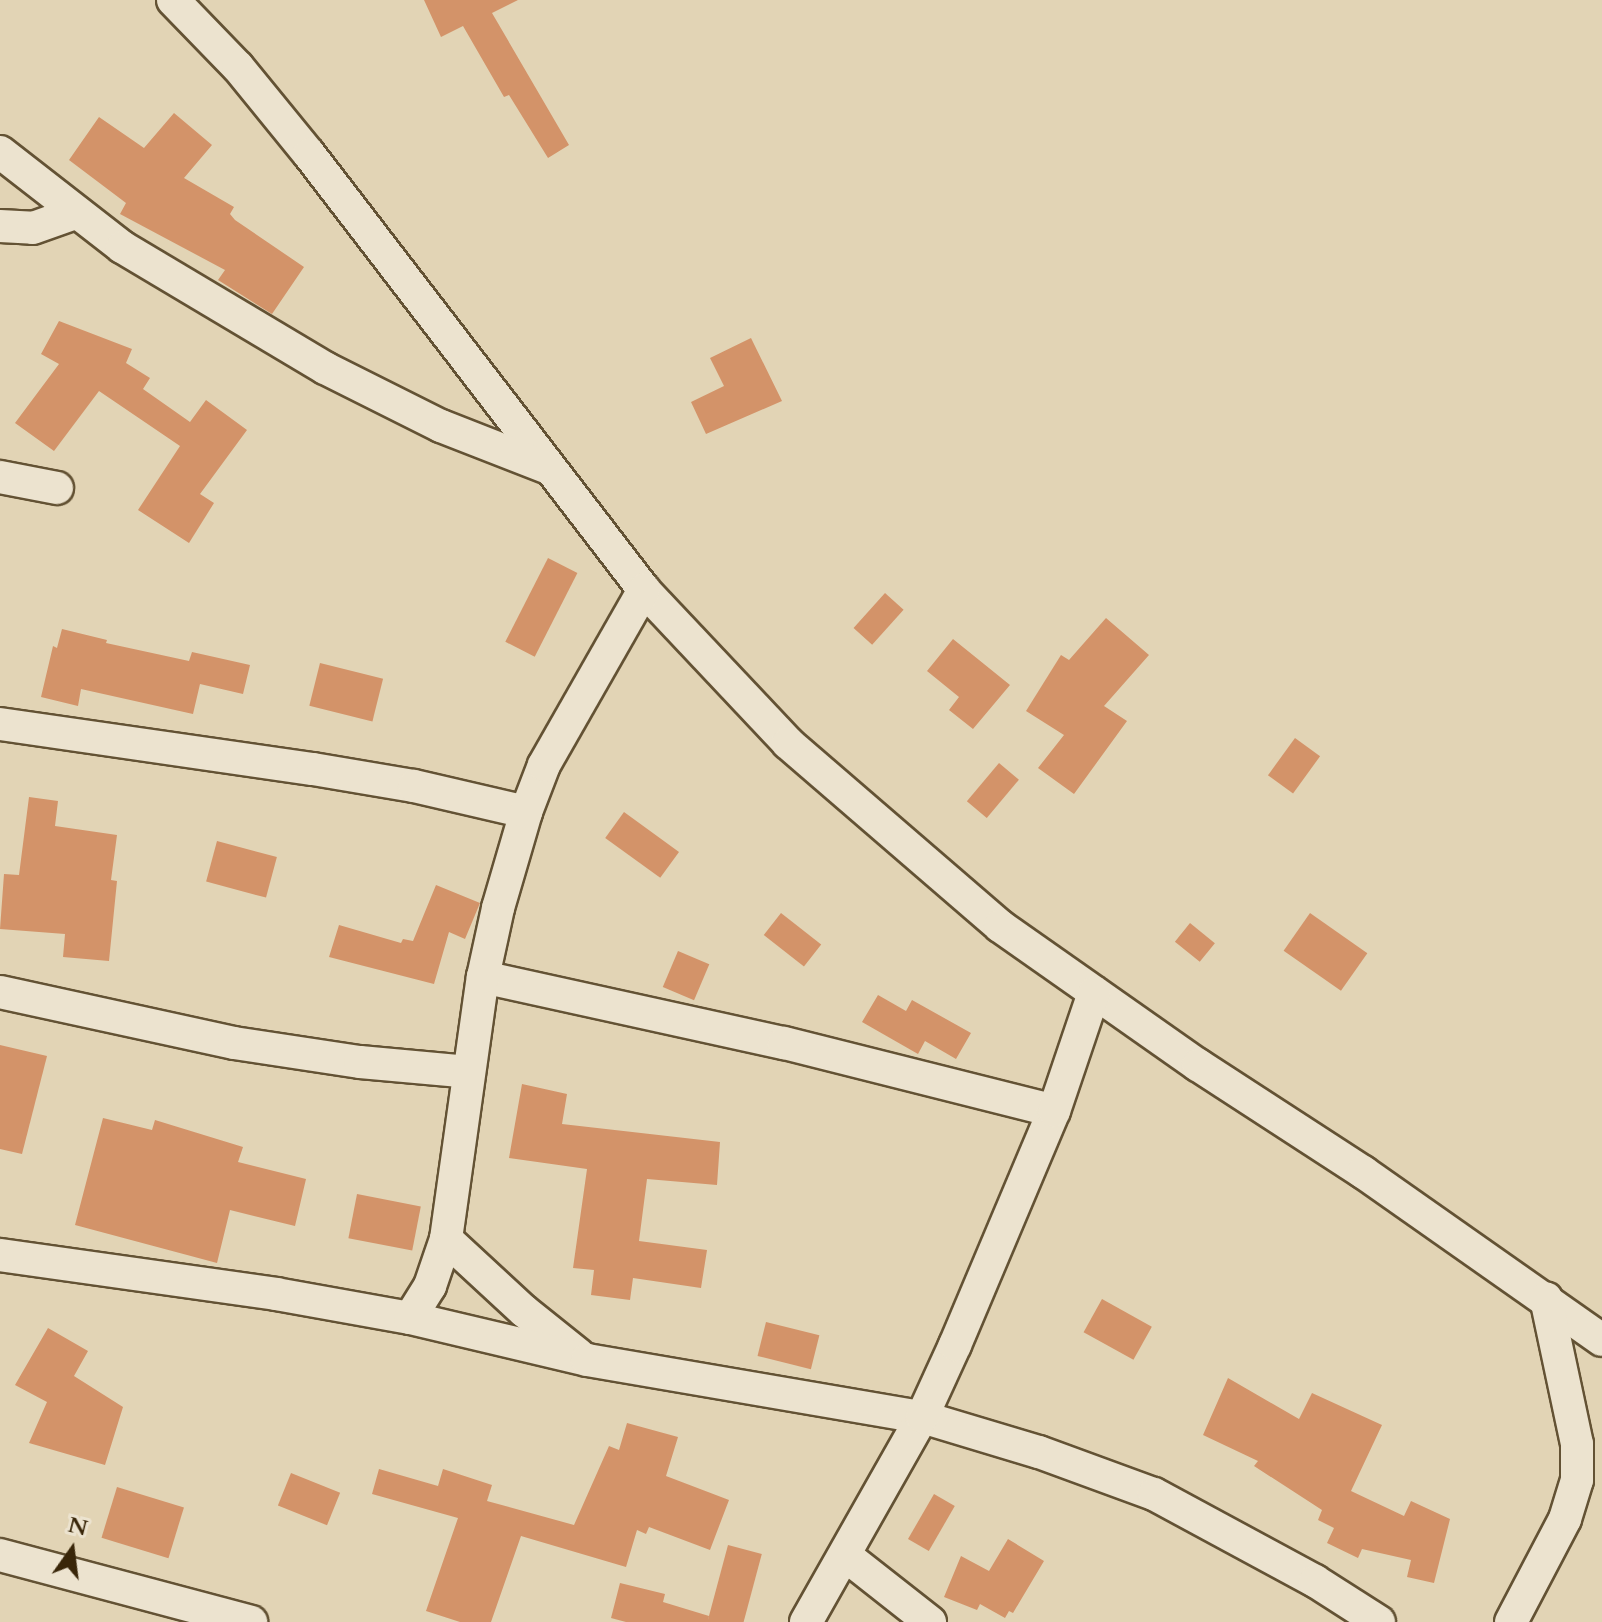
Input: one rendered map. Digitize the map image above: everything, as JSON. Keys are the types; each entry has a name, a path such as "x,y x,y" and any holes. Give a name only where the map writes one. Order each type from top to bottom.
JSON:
{"street":[{"path":"173,0 238,67 309,154 644,590 788,743 856,806 1000,926 1094,993 1546,1298 1602,1340"},
{"path":"0,152 122,247 378,397 441,426 548,468"},
{"path":"0,226 33,228 75,213"},
{"path":"0,477 57,488"},
{"path":"410,1318 430,1286 446,1239 483,977 498,908 526,812 544,765 644,590"},
{"path":"0,724 414,786 526,812"},
{"path":"483,977 784,1043 1054,1111"},
{"path":"0,992 234,1043 360,1062 469,1072"},
{"path":"806,1622 922,1417 1003,1238 1054,1111 1094,993"},
{"path":"446,1239 524,1311 587,1360"},
{"path":"0,1255 245,1289 410,1318 587,1360 922,1417 1039,1452 1154,1494 1315,1581 1379,1622"},
{"path":"1511,1622 1565,1519 1577,1480 1577,1444 1546,1298"},
{"path":"0,1555 207,1607 251,1622"},
{"path":"846,1556 930,1622"}],"building":[{"path":"424,0 518,0 492,13 569,145 548,158 509,95 504,97 463,26 441,37"},
{"path":"174,113 212,145 184,178 234,207 230,214 235,220 304,267 272,314 218,280 225,270 120,214 126,203 69,160 99,117 144,148"},
{"path":"59,321 132,349 126,363 150,378 143,389 190,422 206,400 247,430 200,494 214,503 189,543 138,510 180,446 99,391 54,451 15,423 59,364 41,354"},
{"path":"751,338 782,401 706,434 691,402 724,386 710,358"},
{"path":"548,558 577,573 535,657 505,642"},
{"path":"885,593 904,610 872,645 854,628"},
{"path":"1106,618 1149,655 1104,706 1127,721 1074,794 1038,768 1064,735 1026,711 1061,655 1069,660"},
{"path":"62,629 107,640 106,643 189,661 192,652 250,665 243,694 200,684 193,714 81,689 78,706 41,697 53,646 57,648"},
{"path":"953,639 1010,685 973,729 949,710 959,697 927,671"},
{"path":"320,663 383,679 372,721 309,706"},
{"path":"1295,738 1320,756 1293,793 1268,775"},
{"path":"999,763 1019,780 987,818 967,801"},
{"path":"29,797 58,801 55,826 117,835 111,880 117,881 109,961 63,957 65,934 0,929 4,874 19,875"},
{"path":"624,812 679,852 660,878 605,838"},
{"path":"217,841 277,857 266,898 206,882"},
{"path":"436,885 480,903 465,939 449,932 434,984 329,957 339,925 401,943 403,939 413,941"},
{"path":"781,913 821,944 804,966 764,935"},
{"path":"1310,913 1367,953 1341,991 1284,951"},
{"path":"1190,923 1215,943 1200,962 1175,942"},
{"path":"678,951 709,964 694,1000 663,987"},
{"path":"878,995 906,1011 912,1000 971,1033 956,1059 925,1041 918,1054 862,1022"},
{"path":"0,1045 47,1056 22,1154 0,1149"},
{"path":"522,1084 567,1094 562,1124 720,1142 717,1185 647,1179 639,1241 707,1250 701,1288 633,1278 630,1300 591,1295 594,1270 573,1268 587,1169 509,1158"},
{"path":"103,1118 152,1130 155,1120 243,1147 238,1162 306,1179 295,1226 230,1210 217,1263 75,1225"},
{"path":"357,1194 421,1206 412,1251 348,1238"},
{"path":"1102,1299 1152,1327 1133,1360 1084,1332"},
{"path":"766,1322 819,1335 811,1369 758,1356"},
{"path":"48,1328 88,1351 74,1376 123,1407 105,1465 29,1443 47,1402 15,1385"},
{"path":"1228,1378 1299,1419 1312,1393 1382,1425 1351,1491 1404,1516 1411,1501 1450,1519 1434,1583 1407,1577 1411,1560 1362,1549 1358,1558 1327,1543 1334,1528 1318,1520 1322,1510 1254,1466 1258,1461 1203,1435"},
{"path":"627,1423 678,1437 666,1476 729,1500 710,1550 649,1527 646,1534 637,1530 626,1567 521,1536 491,1622 460,1622 426,1611 458,1518 372,1494 379,1469 438,1486 443,1469 492,1485 487,1501 574,1525 609,1446 619,1450"},
{"path":"291,1473 340,1493 327,1525 278,1505"},
{"path":"117,1487 184,1507 168,1558 102,1538"},
{"path":"934,1494 955,1506 929,1551 908,1539"},
{"path":"1008,1539 1044,1561 1013,1613 1009,1611 1005,1618 980,1604 977,1610 944,1597 961,1556 989,1571"},
{"path":"728,1545 762,1554 744,1622 707,1622"},
{"path":"620,1583 665,1594 663,1602 709,1616 708,1622 626,1622 611,1618"}]}
